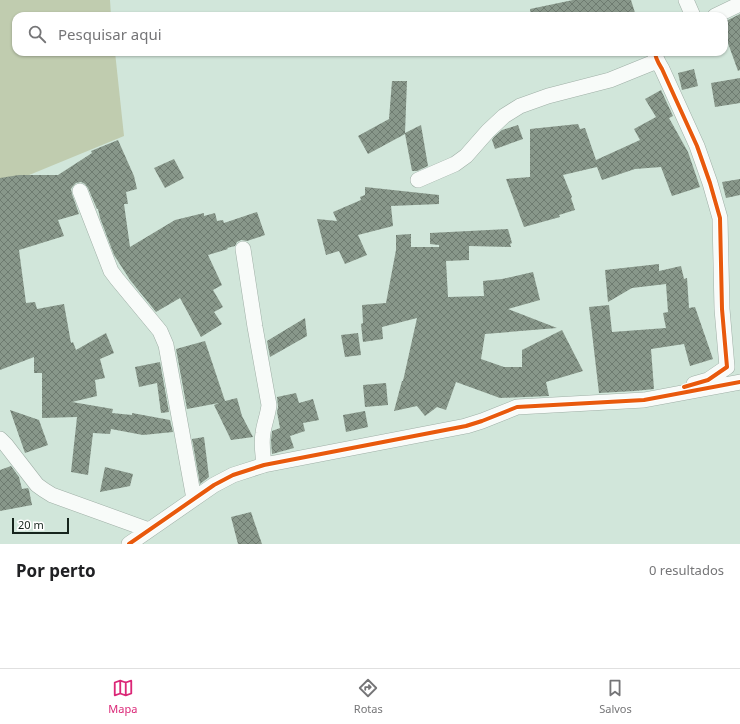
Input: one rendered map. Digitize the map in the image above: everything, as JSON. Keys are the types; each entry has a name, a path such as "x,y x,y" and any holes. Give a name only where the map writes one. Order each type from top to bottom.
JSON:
{"street":[{"path":"686,0 691,12"},
{"path":"723,12 740,4"},
{"path":"418,180 455,164 466,156 498,121 520,106 554,94 610,80 656,56 698,146 720,218 722,309 727,366 708,380 644,400"},
{"path":"80,190 112,271 160,331 166,345 194,499"},
{"path":"243,249 269,405 262,443 264,465"},
{"path":"129,544 214,485 233,475 264,465 466,426 517,407 644,400 740,382"},
{"path":"0,439 37,485 52,495 149,530"}],"green space":[{"path":"0,0 110,0 111,12 12,12 12,56 115,56 124,136 0,187"}],"building":[{"path":"573,0 631,0 635,12 530,12 530,9"},
{"path":"740,14 740,70 738,71 728,43 728,20"},
{"path":"694,69 698,86 682,90 678,73"},
{"path":"740,78 740,103 715,107 711,83"},
{"path":"392,81 407,81 405,133 421,125 428,166 417,171 412,171 405,134 368,154 358,136 389,119"},
{"path":"661,90 673,116 669,118 688,152 700,187 672,196 661,167 635,169 602,180 597,167 563,175 572,197 575,210 559,215 560,217 524,227 506,179 530,177 530,129 578,124 580,129 585,128 596,160 640,140 634,129 656,117 645,99"},
{"path":"518,125 523,139 495,149 492,140 494,137 502,130"},
{"path":"118,140 134,176 137,189 126,192 128,204 124,204 130,247 175,220 204,213 204,216 215,213 217,221 223,220 224,223 257,212 265,235 247,241 241,240 237,242 235,246 208,255 222,285 213,290 223,307 214,312 222,324 201,337 180,298 156,312 130,280 114,255 98,209 88,188 81,182 76,183 71,189 79,214 58,220 64,236 19,250 26,303 35,302 37,309 64,304 71,343 73,342 76,350 106,333 114,353 100,359 105,378 95,380 97,396 72,402 113,409 112,413 132,415 132,413 170,420 173,432 143,435 111,429 110,434 93,433 88,475 71,472 77,417 42,418 42,373 34,373 34,357 0,370 0,178 19,175 58,175 92,153 91,151"},
{"path":"174,159 184,178 165,188 154,168"},
{"path":"740,179 740,195 726,198 722,182"},
{"path":"365,187 439,195 439,204 391,206 393,226 358,235 367,255 345,264 339,251 326,255 317,219 337,221 333,212 361,200 360,197 365,195"},
{"path":"508,229 512,243 510,244 511,247 469,246 469,260 446,261 448,297 484,296 483,281 502,279 533,272 540,300 508,309 557,328 485,334 481,359 504,367 522,367 522,350 562,330 583,371 546,382 549,396 500,398 456,382 446,410 437,407 425,416 417,406 394,411 403,381 417,318 382,327 383,339 363,342 361,324 363,323 362,305 386,303 396,250 396,235 411,234 411,247 439,247 439,245 430,244 430,233"},
{"path":"659,264 659,271 681,266 684,279 687,278 689,308 695,307 713,359 690,366 684,344 651,349 654,389 599,393 589,307 609,305 612,332 666,328 663,313 668,312 666,284 632,288 608,302 605,270"},
{"path":"305,318 307,336 270,357 267,341"},
{"path":"358,333 361,355 345,357 341,335"},
{"path":"205,341 225,401 237,398 242,416 253,437 231,440 214,405 219,403 187,409 176,349"},
{"path":"160,362 169,412 161,413 157,383 139,387 135,367"},
{"path":"386,383 388,405 365,407 363,385"},
{"path":"296,393 299,403 313,399 319,420 303,423 305,431 290,436 294,448 272,454 272,431 280,428 277,412 277,397"},
{"path":"10,410 39,420 48,445 25,453"},
{"path":"365,411 368,427 346,432 343,415"},
{"path":"204,437 209,477 200,484 192,439"},
{"path":"11,466 19,477 22,489 28,488 32,505 0,511 0,470"},
{"path":"105,467 133,474 130,486 100,492"},
{"path":"251,512 262,544 238,544 231,517"}],"cycle path":[{"path":"656,56 697,146 720,218 722,309 727,367 708,380 684,387"},
{"path":"129,544 214,485 233,475 264,465 466,426 517,407 644,400 740,382"}]}
